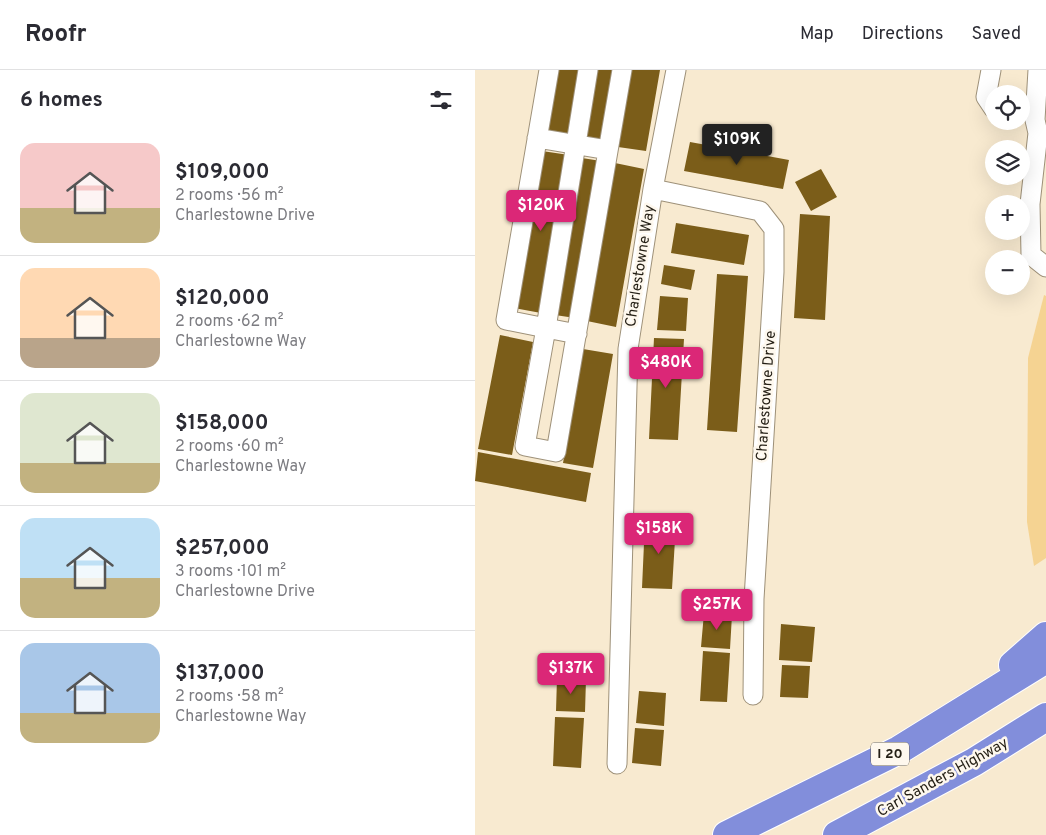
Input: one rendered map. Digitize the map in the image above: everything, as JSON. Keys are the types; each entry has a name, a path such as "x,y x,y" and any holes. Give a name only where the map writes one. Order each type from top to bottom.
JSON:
{"highway":[{"path":"943,724 1046,636"},
{"name":"I 20","path":"727,835 873,763 943,724 1046,660"},
{"name":"Carl Sanders Highway","path":"837,835 966,767 1046,717"}],"street":[{"path":"549,70 506,320 577,334"},
{"path":"588,70 525,446 555,452 622,70"},
{"name":"Charlestowne Way","path":"617,764 629,349 653,189 676,70"},
{"path":"987,85 988,70"},
{"path":"1038,70 1030,204 1031,255 1046,267"},
{"path":"537,138 608,150"},
{"name":"Charlestowne Drive","path":"653,189 761,211 774,229 774,272 754,598 753,695"}],"shaded area":[{"path":"1044,295 1046,296 1046,558 1034,566 1027,522 1028,358"}],"building":[{"path":"556,70 582,70 570,137 545,132"},
{"path":"596,70 617,70 604,142 584,138"},
{"path":"631,70 660,70 646,151 618,147"},
{"path":"690,142 789,160 783,189 684,171"},
{"path":"542,151 569,155 541,313 514,308"},
{"path":"582,158 601,161 575,318 555,315"},
{"path":"615,163 644,169 616,327 587,321"},
{"path":"821,169 837,197 811,211 795,182"},
{"path":"800,214 830,216 825,320 794,318"},
{"path":"676,223 749,235 744,265 671,253"},
{"path":"664,265 695,270 691,290 661,284"},
{"path":"717,274 748,276 737,432 707,430"},
{"path":"660,296 688,298 686,331 657,330"},
{"path":"500,335 533,342 512,455 478,449"},
{"path":"654,338 684,339 678,440 649,439"},
{"path":"583,349 613,354 593,468 563,463"},
{"path":"478,452 591,473 586,502 475,481"},
{"path":"645,521 676,523 672,589 642,588"},
{"path":"704,613 732,615 730,649 701,647"},
{"path":"781,624 815,627 812,662 779,660"},
{"path":"703,651 730,653 727,702 700,701"},
{"path":"782,665 810,666 808,698 780,697"},
{"path":"557,678 586,679 585,712 556,711"},
{"path":"639,691 666,693 664,726 636,723"},
{"path":"555,717 584,718 581,768 553,766"},
{"path":"635,728 664,730 661,766 632,763"}]}
